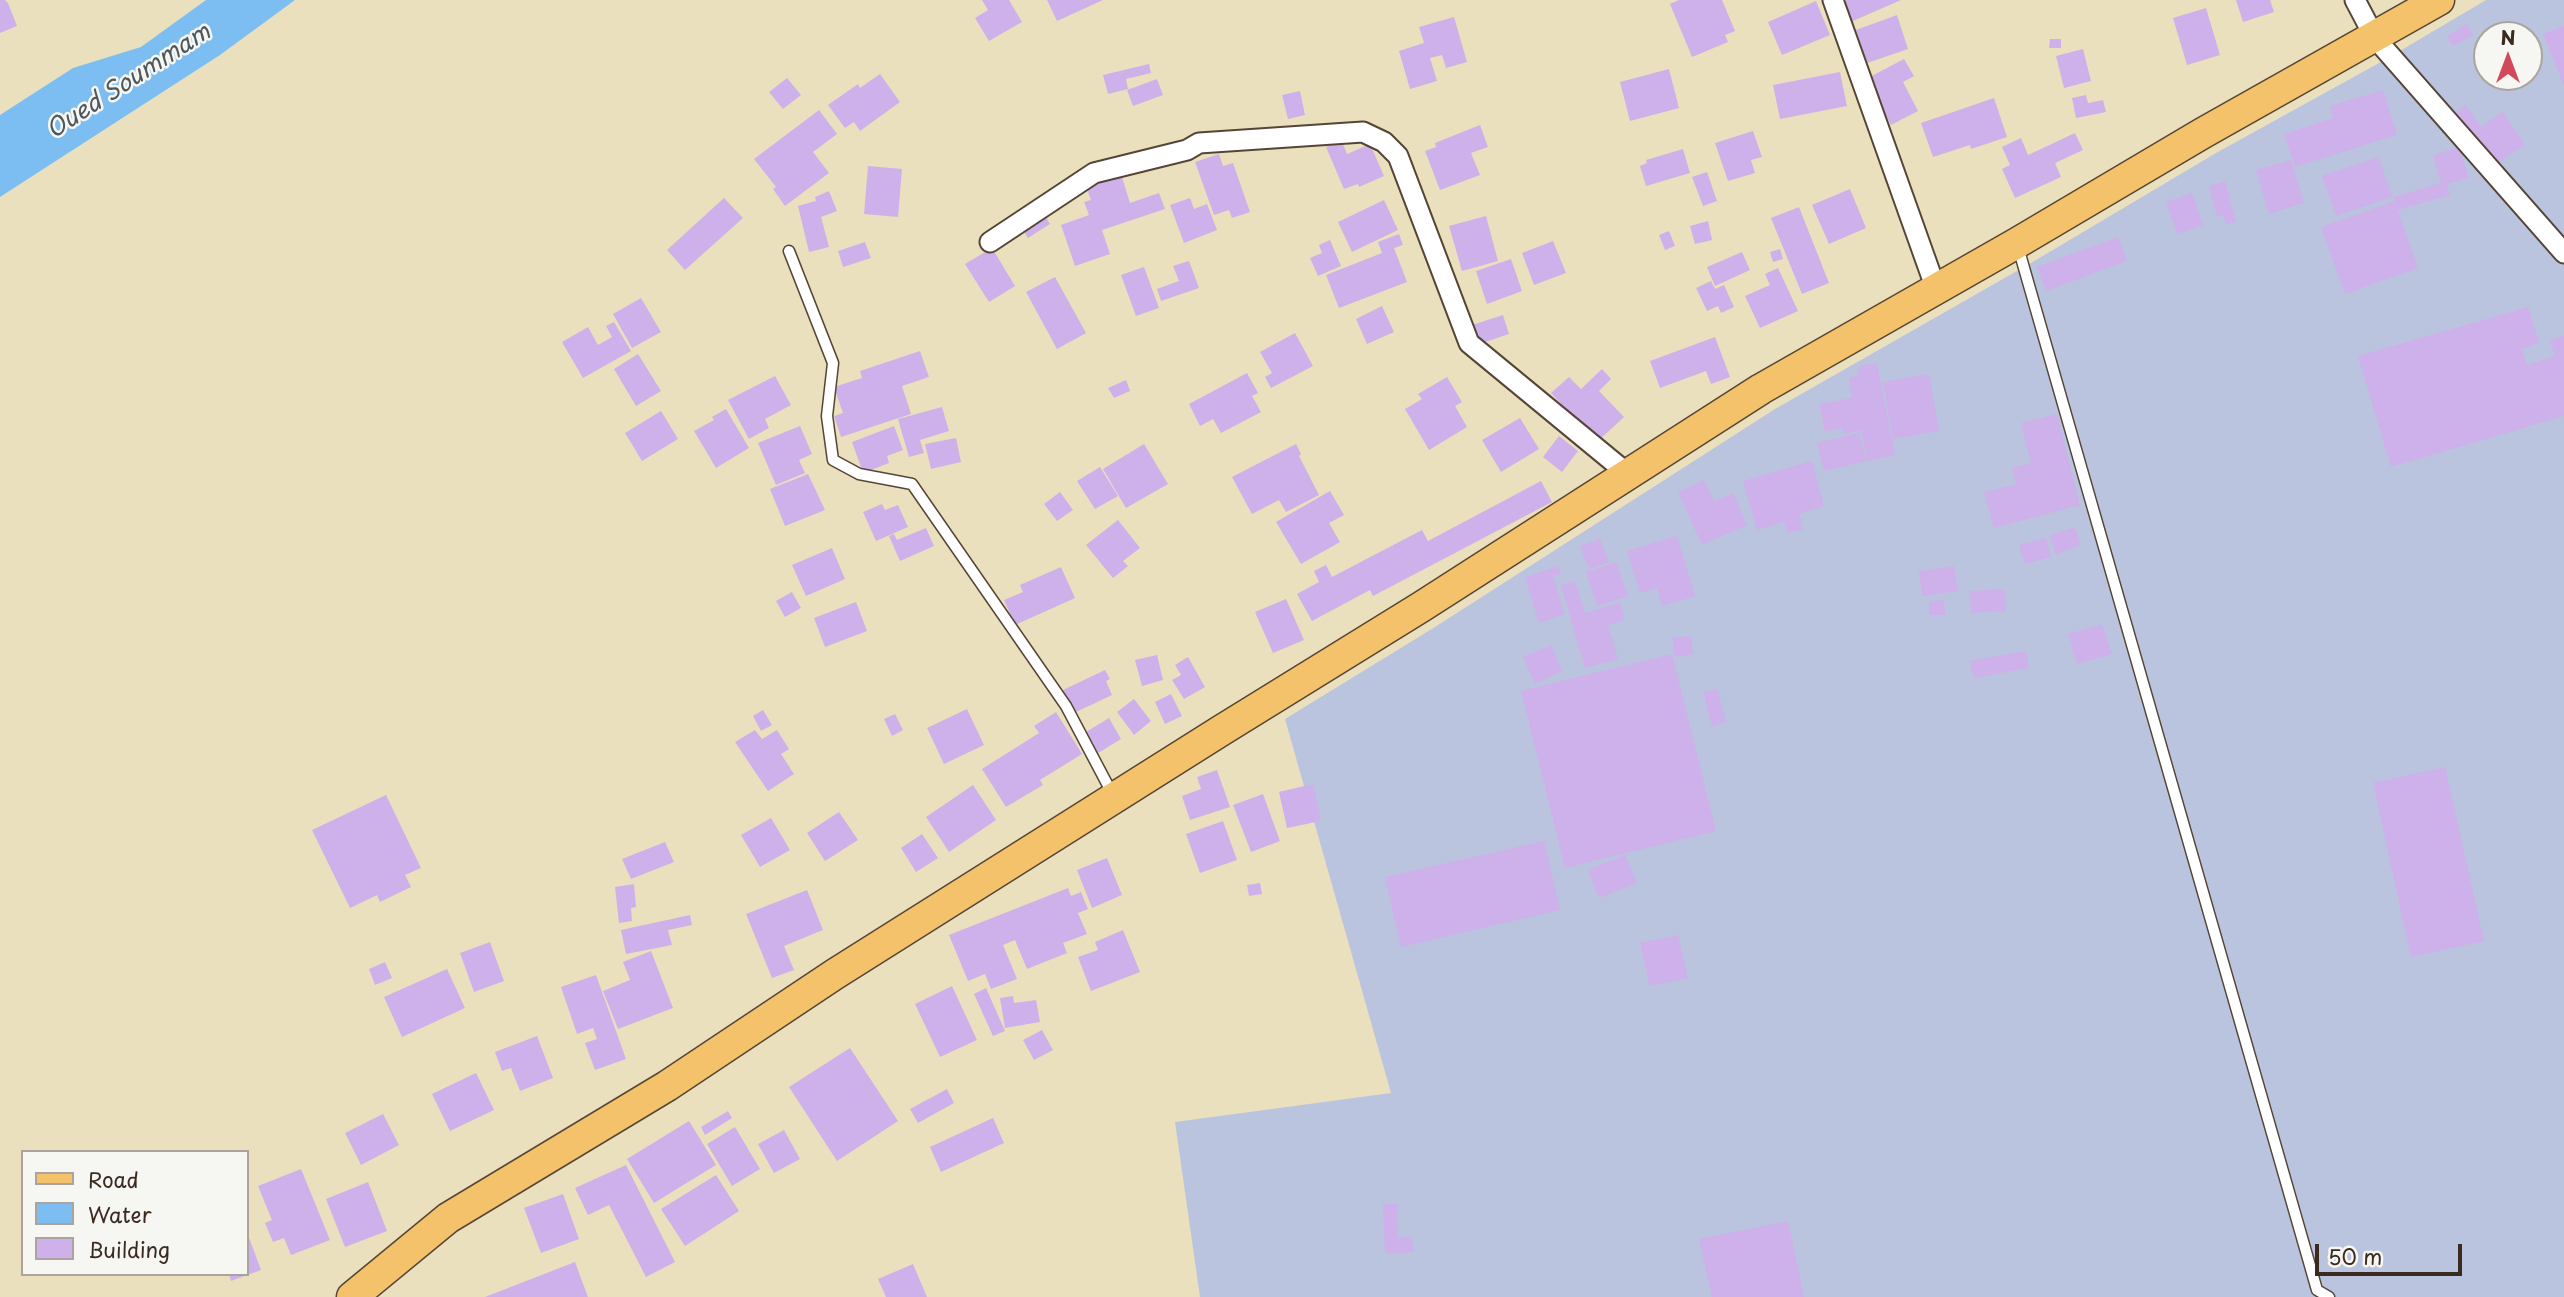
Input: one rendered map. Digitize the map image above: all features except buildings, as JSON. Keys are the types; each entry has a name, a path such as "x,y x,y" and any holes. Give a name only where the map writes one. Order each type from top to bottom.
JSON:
{"main road":[{"path":"352,1297 448,1218 667,1086 835,974 1421,607 1761,389 2439,0"}],"street":[{"path":"1833,0 1936,289"},
{"path":"2355,0 2375,38 2564,253"},
{"path":"990,243 1094,173 1187,150 1199,143 1363,132 1384,142 1398,156 1469,343 1628,474"}],"lane":[{"path":"2017,243 2318,1290 2329,1297"},
{"path":"789,251 833,363 827,416 833,460 859,474 912,484 1066,706 1114,798"}],"shaded area":[{"path":"2486,0 2564,0 2564,1297 1200,1297 1175,1122 1391,1093 1285,719 1435,627 1775,409 2031,263 2216,153 2388,58"}],"water":[{"name":"Oued Soummam","path":"206,0 295,0 220,55 0,197 0,115 73,68 141,47"}]}
